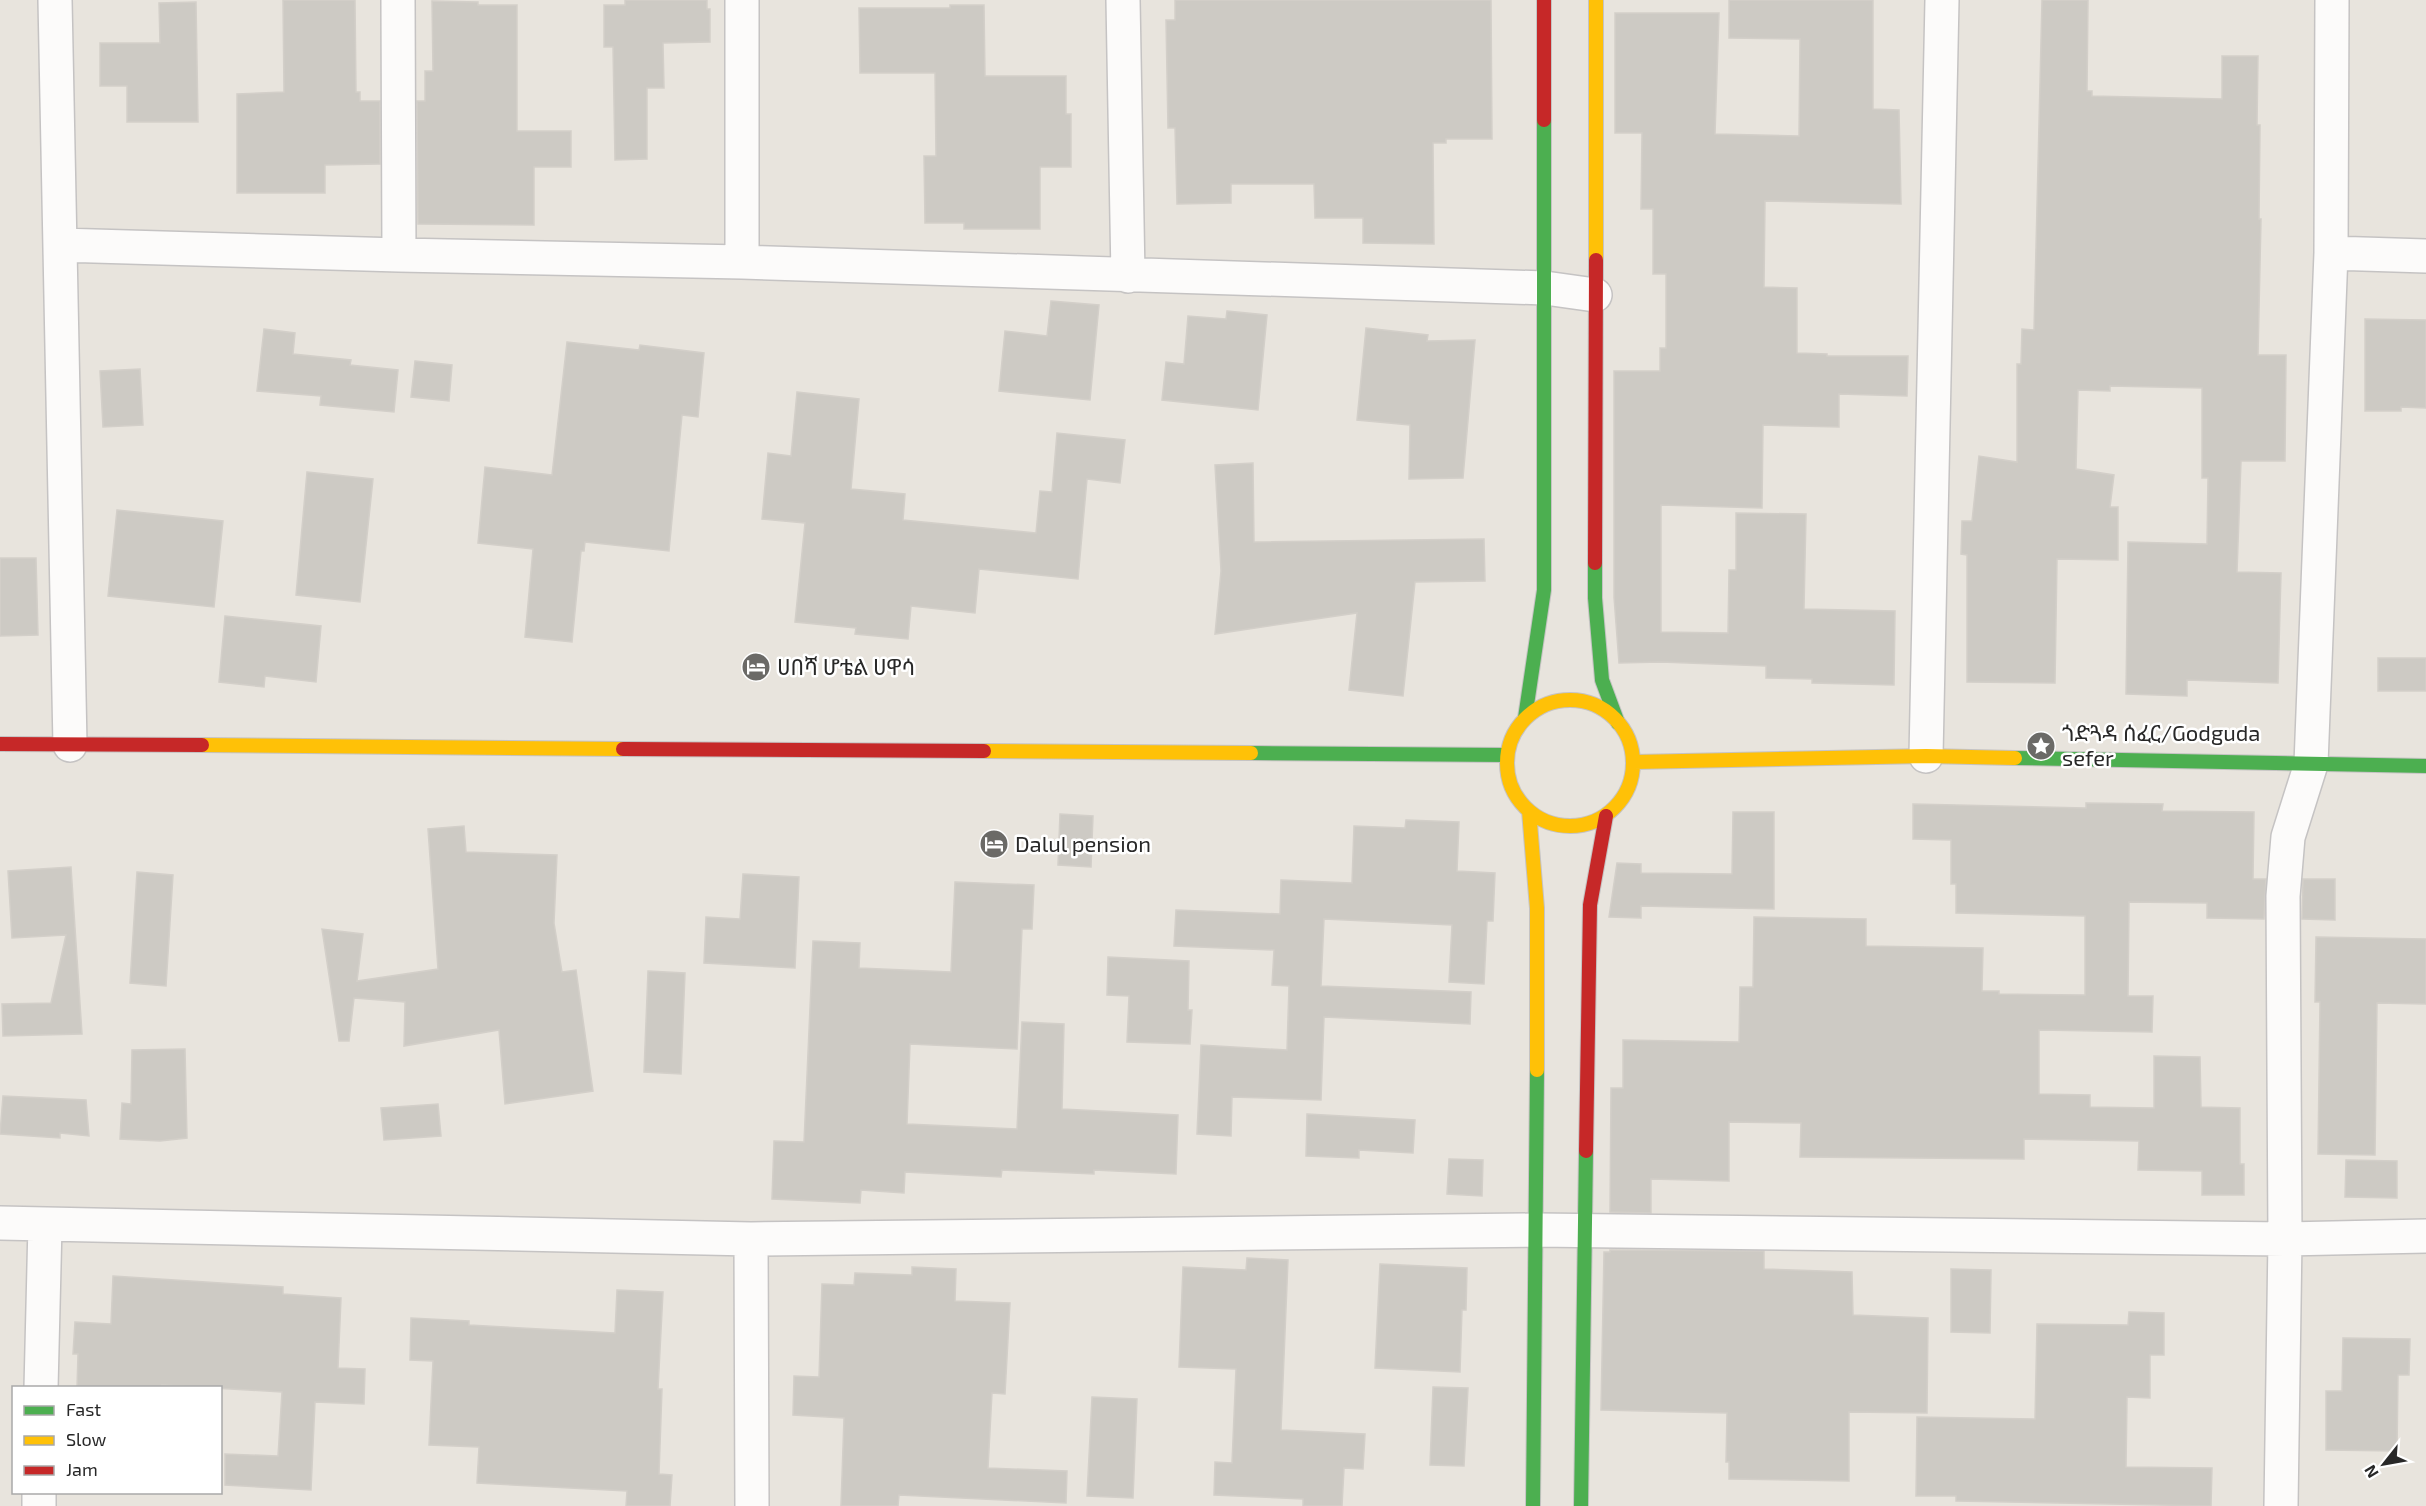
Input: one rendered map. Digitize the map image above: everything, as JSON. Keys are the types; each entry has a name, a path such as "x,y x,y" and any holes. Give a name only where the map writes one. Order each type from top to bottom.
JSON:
{"street":[{"path":"55,0 70,745"},
{"path":"398,0 399,255"},
{"path":"742,0 742,262"},
{"path":"1123,0 1128,276"},
{"path":"1525,718 1544,590 1544,0"},
{"path":"1596,0 1595,598 1602,680 1618,723 1629,741 1634,762 1630,783 1621,801 1606,816 1587,825 1567,827 1546,822 1529,811 1515,795 1508,776 1507,755 1513,735 1525,718 1542,706 1562,700 1583,701 1603,709 1618,723"},
{"path":"1926,756 1942,0"},
{"path":"2281,1506 2284,1239 2283,896 2288,837 2311,764 2331,253 2332,0"},
{"path":"60,245 742,262 1545,288 1595,295"},
{"path":"2331,253 2426,256"},
{"path":"0,744 1507,755"},
{"path":"1634,762 1926,756 2426,766"},
{"path":"1529,811 1538,908 1538,1230 1533,1506"},
{"path":"1581,1506 1590,905 1606,816"},
{"path":"0,1223 751,1239 1538,1230 2284,1239 2426,1236"},
{"path":"41,1386 45,1225"},
{"path":"751,1239 752,1506"}],"building":[{"path":"283,0 355,0 356,92 360,92 360,101 380,101 380,164 325,165 325,193 237,193 237,94 284,92"},
{"path":"625,0 707,0 707,9 710,9 710,42 663,43 664,88 647,88 647,159 615,160 613,47 604,47 604,5 625,5"},
{"path":"1175,0 1491,0 1492,139 1446,139 1446,143 1433,143 1434,244 1363,243 1363,218 1315,218 1314,184 1231,184 1231,203 1177,204 1175,128 1168,128 1166,20 1175,20"},
{"path":"1729,0 1873,0 1873,109 1899,110 1901,204 1765,201 1764,287 1797,288 1797,353 1827,354 1827,356 1908,356 1907,396 1839,394 1839,427 1763,425 1762,508 1661,505 1661,632 1728,633 1729,570 1736,570 1736,513 1806,514 1804,609 1895,611 1894,685 1812,683 1812,679 1766,678 1766,666 1661,662 1619,663 1614,597 1614,371 1660,371 1660,348 1666,348 1666,274 1653,274 1653,209 1641,209 1642,133 1615,133 1615,13 1719,13 1715,134 1799,136 1800,39 1729,38"},
{"path":"2042,0 2088,0 2087,91 2092,91 2092,96 2222,99 2222,56 2258,56 2257,125 2260,125 2259,219 2261,219 2258,355 2286,355 2285,461 2241,461 2237,572 2281,573 2278,683 2187,680 2187,696 2126,694 2128,542 2207,544 2208,478 2202,478 2202,388 2110,386 2110,391 2078,390 2076,469 2114,475 2110,507 2118,507 2118,560 2057,559 2055,683 1967,682 1967,555 1961,554 1962,521 1972,521 1979,456 2017,462 2017,364 2021,364 2022,329 2034,330"},
{"path":"432,1 478,2 478,5 517,5 517,131 571,131 571,167 534,167 534,225 418,224 417,101 425,101 425,71 433,71"},
{"path":"196,2 198,122 127,122 127,86 100,86 100,43 160,43 159,3"},
{"path":"950,5 984,5 985,76 1066,76 1066,114 1071,114 1071,167 1040,167 1040,229 964,229 964,223 925,223 924,156 936,156 935,73 860,73 859,8 950,8"},
{"path":"1051,301 1099,305 1090,400 999,391 1005,331 1047,336"},
{"path":"1227,311 1267,315 1258,410 1162,400 1166,362 1184,364 1188,316 1226,319"},
{"path":"2365,319 2426,320 2426,408 2401,407 2401,411 2365,411"},
{"path":"1366,328 1428,335 1427,341 1475,340 1463,478 1409,479 1410,425 1357,420"},
{"path":"264,329 295,333 293,354 351,360 350,365 398,370 394,412 320,405 321,396 257,391"},
{"path":"567,342 639,350 640,345 704,353 698,417 682,415 669,551 585,542 584,551 581,551 572,642 525,637 533,549 478,543 485,467 552,475"},
{"path":"415,361 452,365 449,401 411,397"},
{"path":"140,369 143,425 103,427 100,371"},
{"path":"797,392 859,399 851,489 905,494 903,520 1036,533 1040,491 1052,492 1057,433 1125,440 1120,483 1087,479 1078,579 979,569 975,613 911,606 908,639 855,634 856,628 795,622 805,523 762,519 768,453 791,456"},
{"path":"1253,463 1254,542 1484,539 1485,581 1415,582 1403,696 1349,690 1357,613 1215,634 1221,571 1215,465"},
{"path":"307,472 373,479 360,602 296,595"},
{"path":"117,510 223,521 214,607 108,596"},
{"path":"0,558 36,558 38,635 0,636"},
{"path":"225,616 321,626 316,682 265,676 264,687 219,682"},
{"path":"2378,658 2426,658 2426,691 2378,691"},
{"path":"2086,803 2163,804 2162,811 2254,812 2253,879 2266,879 2264,919 2207,918 2207,903 2129,902 2128,996 2153,996 2152,1032 2039,1030 2039,1094 2090,1095 2090,1107 2154,1108 2154,1056 2200,1057 2201,1107 2240,1108 2240,1164 2244,1164 2244,1195 2202,1195 2202,1171 2138,1170 2139,1141 2024,1139 2024,1159 1800,1157 1801,1123 1729,1122 1729,1181 1651,1179 1651,1213 1610,1212 1611,1088 1623,1088 1623,1040 1739,1042 1740,987 1753,987 1754,917 1866,919 1866,946 1983,948 1982,991 1999,991 1999,994 2085,995 2085,916 1956,913 1956,884 1951,884 1951,840 1913,839 1913,804 2086,808"},
{"path":"1733,812 1774,812 1774,909 1641,906 1641,918 1609,917 1617,863 1641,864 1641,873 1732,874"},
{"path":"1060,814 1093,816 1091,867 1058,865"},
{"path":"1406,820 1459,822 1457,871 1495,873 1493,921 1487,921 1484,984 1449,982 1452,925 1324,919 1321,986 1471,992 1470,1024 1324,1017 1321,1100 1232,1097 1231,1136 1197,1134 1201,1045 1287,1050 1289,986 1272,985 1274,950 1174,946 1176,910 1280,914 1281,880 1352,883 1354,826 1405,828"},
{"path":"464,826 466,852 557,855 554,923 562,972 576,970 593,1091 505,1104 499,1030 404,1046 405,1002 354,998 349,1041 339,1041 322,929 363,934 357,981 438,969 428,829"},
{"path":"71,867 82,1034 3,1036 2,1004 51,1003 66,935 12,938 8,871"},
{"path":"137,872 173,875 166,986 130,983"},
{"path":"743,874 799,877 795,968 704,963 706,917 740,919"},
{"path":"2303,879 2335,879 2335,920 2302,919"},
{"path":"955,882 1034,885 1032,929 1022,929 1017,1049 910,1044 907,1124 1017,1129 1022,1022 1064,1024 1062,1109 1178,1115 1176,1174 1094,1170 1094,1174 1002,1170 1001,1177 905,1172 904,1193 861,1190 860,1203 772,1199 774,1141 804,1142 813,941 860,943 859,968 951,972"},
{"path":"2316,937 2426,939 2426,1004 2377,1003 2375,1155 2318,1154 2320,1002 2315,1002"},
{"path":"1108,957 1189,961 1188,1010 1192,1010 1190,1044 1127,1042 1129,996 1107,995"},
{"path":"648,971 685,973 681,1074 644,1072"},
{"path":"185,1049 187,1138 160,1141 120,1139 122,1103 131,1104 132,1050"},
{"path":"3,1096 86,1100 89,1136 60,1133 60,1138 0,1134"},
{"path":"438,1104 441,1136 384,1140 381,1108"},
{"path":"1307,1114 1415,1120 1413,1153 1359,1150 1359,1158 1306,1156"},
{"path":"1449,1159 1483,1160 1482,1196 1447,1194"},
{"path":"2346,1160 2397,1161 2397,1198 2345,1197"},
{"path":"1610,1250 1764,1251 1764,1269 1852,1272 1853,1315 1928,1318 1927,1413 1849,1412 1849,1481 1729,1479 1729,1462 1726,1462 1727,1413 1601,1410 1604,1252 1610,1252"},
{"path":"1247,1258 1288,1260 1281,1430 1365,1434 1363,1469 1344,1468 1342,1506 1303,1506 1303,1499 1214,1495 1215,1462 1232,1463 1236,1369 1179,1367 1183,1267 1246,1270"},
{"path":"1380,1264 1467,1268 1466,1310 1462,1310 1460,1372 1375,1368"},
{"path":"912,1267 956,1269 955,1301 1010,1303 1005,1394 992,1393 988,1468 1067,1471 1066,1503 899,1495 898,1506 841,1506 844,1418 793,1415 794,1376 819,1377 822,1284 854,1285 855,1273 912,1275"},
{"path":"1951,1269 1991,1270 1990,1333 1951,1332"},
{"path":"113,1276 283,1287 283,1294 341,1298 338,1368 365,1369 364,1404 315,1402 311,1490 225,1485 225,1454 278,1456 282,1392 222,1388 222,1386 77,1386 78,1354 73,1354 75,1322 111,1324"},
{"path":"617,1290 663,1292 658,1389 662,1389 659,1474 672,1475 670,1506 626,1506 627,1491 477,1483 479,1447 429,1445 433,1361 410,1360 411,1318 469,1321 469,1325 615,1333"},
{"path":"2129,1312 2164,1313 2164,1355 2150,1355 2150,1398 2127,1397 2126,1467 2212,1468 2211,1506 1956,1501 1956,1496 1916,1496 1917,1417 2035,1419 2037,1324 2128,1325"},
{"path":"2343,1338 2410,1339 2409,1375 2398,1375 2397,1451 2326,1450 2326,1391 2342,1391"},
{"path":"1433,1387 1468,1388 1464,1466 1430,1465"},
{"path":"1092,1397 1137,1399 1133,1498 1087,1496"}],"traffic: fast":[{"path":"1525,718 1544,590 1544,120"},
{"path":"1595,563 1595,598 1602,680 1618,723"},
{"path":"1251,753 1507,755"},
{"path":"2015,758 2426,766"},
{"path":"1533,1506 1537,1070"},
{"path":"1581,1506 1586,1151"}],"traffic: slow":[{"path":"1596,0 1596,260"},
{"path":"1570,700 1594,705 1614,719 1628,739 1633,763 1628,787 1614,807 1594,821 1570,826 1546,821 1526,807 1512,787 1507,763 1512,739 1526,719 1546,705 1570,700"},
{"path":"202,745 623,749"},
{"path":"984,751 1251,753"},
{"path":"1634,762 1926,756 2015,758"},
{"path":"1529,811 1537,908 1537,1070"}],"traffic: jam":[{"path":"1544,0 1544,120"},
{"path":"1595,563 1596,260"},
{"path":"0,744 202,745"},
{"path":"623,749 984,751"},
{"path":"1586,1151 1590,905 1606,816"}],"place":[{"name":"ሀበሻ ሆቴል ሀዋሳ","path":"756,667"},
{"name":"ጎድጓዳ ሰፈር/Godguda sefer","path":"2041,746"},
{"name":"Dalul pension","path":"994,844"}]}
